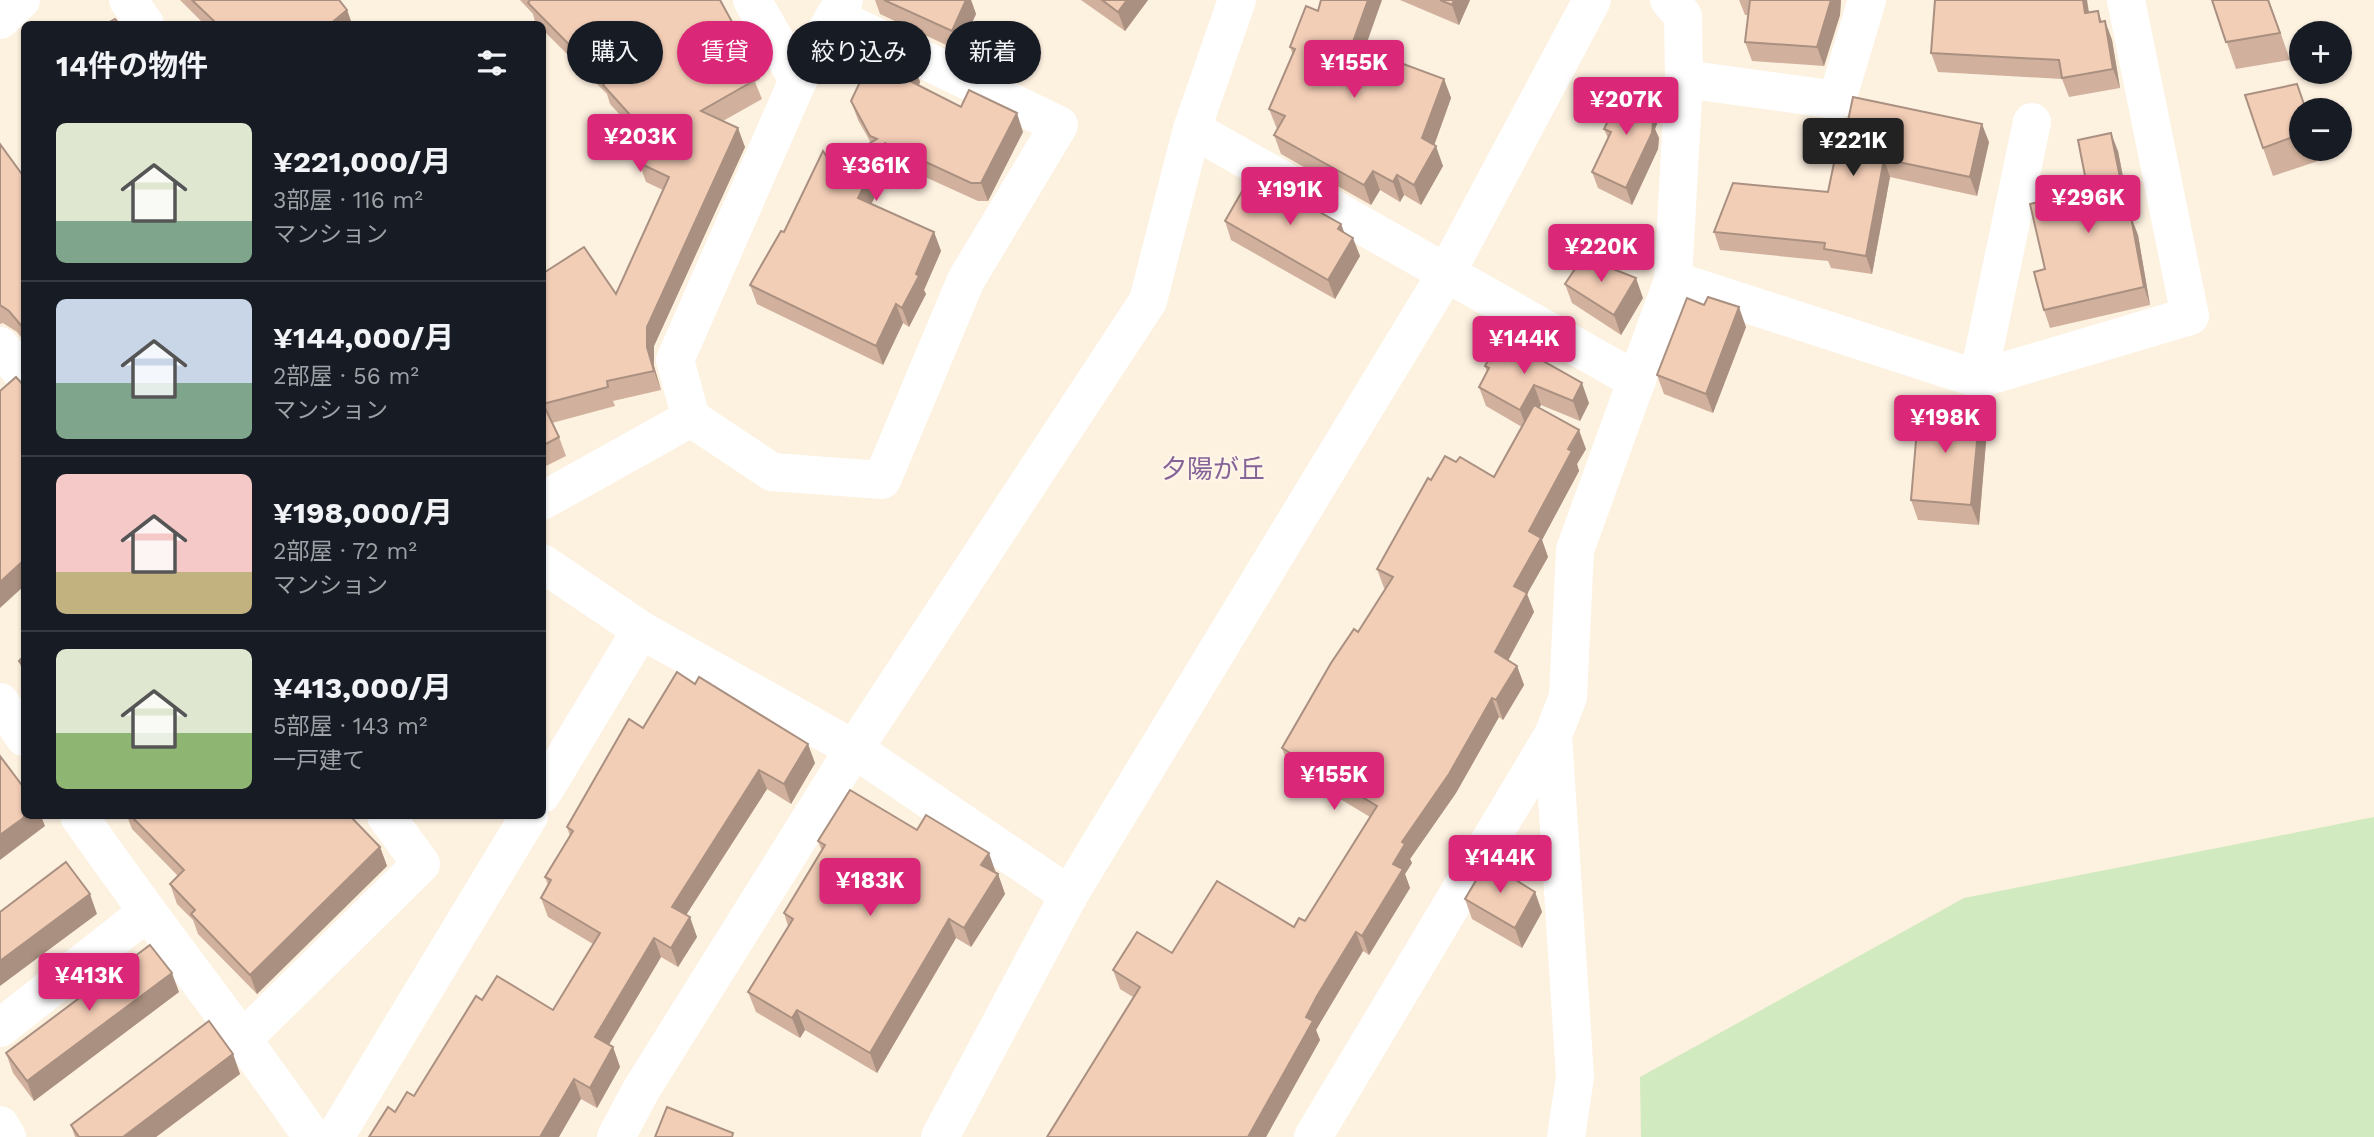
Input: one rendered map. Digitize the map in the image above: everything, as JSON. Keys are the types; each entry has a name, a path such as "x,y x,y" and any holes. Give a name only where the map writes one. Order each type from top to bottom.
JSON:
{"street":[{"path":"0,20 21,0"},
{"path":"128,0 143,21"},
{"path":"752,0 787,61"},
{"path":"616,1137 641,1090 854,749 1148,301 1192,129 1237,0"},
{"path":"940,1137 1069,895 1447,272 1592,0"},
{"path":"1313,1137 1553,735 1569,697 1575,550 1673,280 1684,79 1683,16 1669,0"},
{"path":"1684,79 1838,100 1867,0"},
{"path":"1673,280 1978,379 2190,316 2126,0"},
{"path":"796,84 675,360 691,418 772,471 882,480 966,280 1059,125 839,9"},
{"path":"1978,379 2032,122"},
{"path":"1192,129 1637,381"},
{"path":"0,346 21,370"},
{"path":"546,499 691,418"},
{"path":"546,566 641,630 854,749 1069,895"},
{"path":"546,787 641,630"},
{"path":"0,702 21,733"},
{"path":"1553,735 1575,1077 1566,1137"},
{"path":"81,819 146,912 244,1038 312,1137"},
{"path":"244,1038 421,864 388,819"},
{"path":"335,1137 527,819"},
{"path":"0,1028 146,912"},
{"path":"0,1125 7,1137"}],"green space":[{"path":"2374,817 2374,1137 1641,1137 1640,1077 1964,898"}],"building":[{"path":"192,0 339,0 347,10 334,21 214,21"},
{"path":"530,0 720,0 732,21 677,21 677,84 748,84 701,111 738,128 647,327 647,347 654,371 607,381 608,387 546,403 546,271 584,247 616,294 669,177 639,163 651,138 603,85 663,84 663,21 567,21 567,42 528,3"},
{"path":"884,0 966,0 957,21 945,21 945,28"},
{"path":"1102,0 1127,0 1118,12"},
{"path":"1321,0 1368,0 1352,45 1444,79 1422,138 1436,146 1414,185 1397,175 1393,182 1373,171 1364,185 1274,135 1285,116 1269,109 1295,49 1290,47 1306,6 1318,11"},
{"path":"1440,0 1454,0 1452,5"},
{"path":"1750,0 1831,0 1817,47 1745,42"},
{"path":"1935,0 2083,0 2085,13 2098,11 2100,22 2105,21 2113,69 2062,78 2059,60 1931,53"},
{"path":"2212,0 2268,0 2280,33 2226,42"},
{"path":"859,84 916,84 961,107 969,90 1017,113 981,183 971,183 885,143 858,198 934,232 916,274 919,276 902,308 896,304 876,346 750,285 781,231 784,232 823,151 832,165 877,139 870,136 851,101"},
{"path":"2297,84 2302,98 2289,98 2289,138 2263,148 2245,95"},
{"path":"1626,85 1654,99 1647,119 1653,122 1652,133 1626,188 1592,172 1611,132 1604,129"},
{"path":"1853,97 1982,124 1970,177 1884,159 1866,256 1824,249 1825,243 1714,232 1733,183 1828,192 1840,134 1845,135"},
{"path":"2111,133 2144,287 2044,310 2034,272 2045,269 2030,204 2088,191 2078,140"},
{"path":"0,144 21,173 21,325 0,305"},
{"path":"1252,174 1341,224 1338,229 1353,238 1328,280 1225,221"},
{"path":"1583,257 1636,278 1614,315 1565,284"},
{"path":"1708,297 1739,307 1706,394 1657,375 1687,298 1704,305"},
{"path":"1501,337 1582,383 1573,401 1534,385 1520,410 1479,387 1489,368 1485,366"},
{"path":"16,377 21,383 21,563 0,582 0,391"},
{"path":"1534,405 1579,430 1568,449 1572,451 1529,531 1541,538 1514,586 1527,593 1495,652 1517,666 1496,700 1492,698 1449,774 1402,842 1405,844 1393,864 1403,869 1362,936 1356,932 1317,996 1306,1017 1313,1021 1248,1137 1047,1137 1140,987 1113,970 1137,932 1172,953 1217,881 1294,927 1299,918 1305,921 1377,806 1282,748 1331,663 1354,629 1358,632 1393,577 1377,569 1428,478 1431,480 1445,456 1456,462 1460,457 1494,477"},
{"path":"1919,405 1980,410 1971,505 1911,500"},
{"path":"546,410 559,437 546,444"},
{"path":"677,672 695,684 699,677 808,744 784,784 759,770 672,907 690,917 671,948 654,938 595,1037 613,1047 590,1088 574,1079 540,1137 369,1137 388,1107 395,1112 407,1092 414,1096 476,996 482,1000 497,976 553,1010 600,933 541,898 551,880 545,877 573,831 567,827 629,719 643,728"},
{"path":"0,756 21,784 22,819 0,835"},
{"path":"850,790 917,830 926,815 989,853 981,865 998,874 964,928 949,919 870,1053 797,1010 792,1018 748,992 793,919 784,913 825,845 818,841"},
{"path":"134,819 353,819 380,847 250,975 191,914 195,910 170,884 184,870"},
{"path":"66,862 90,894 0,961 0,912"},
{"path":"1487,862 1535,892 1515,928 1465,899"},
{"path":"150,945 172,973 27,1081 6,1053"},
{"path":"209,1021 233,1054 123,1137 79,1137 71,1125"},
{"path":"667,1107 733,1133 732,1137 655,1137"}],"district":[{"name":"夕陽が丘","path":"1213,469"}]}
